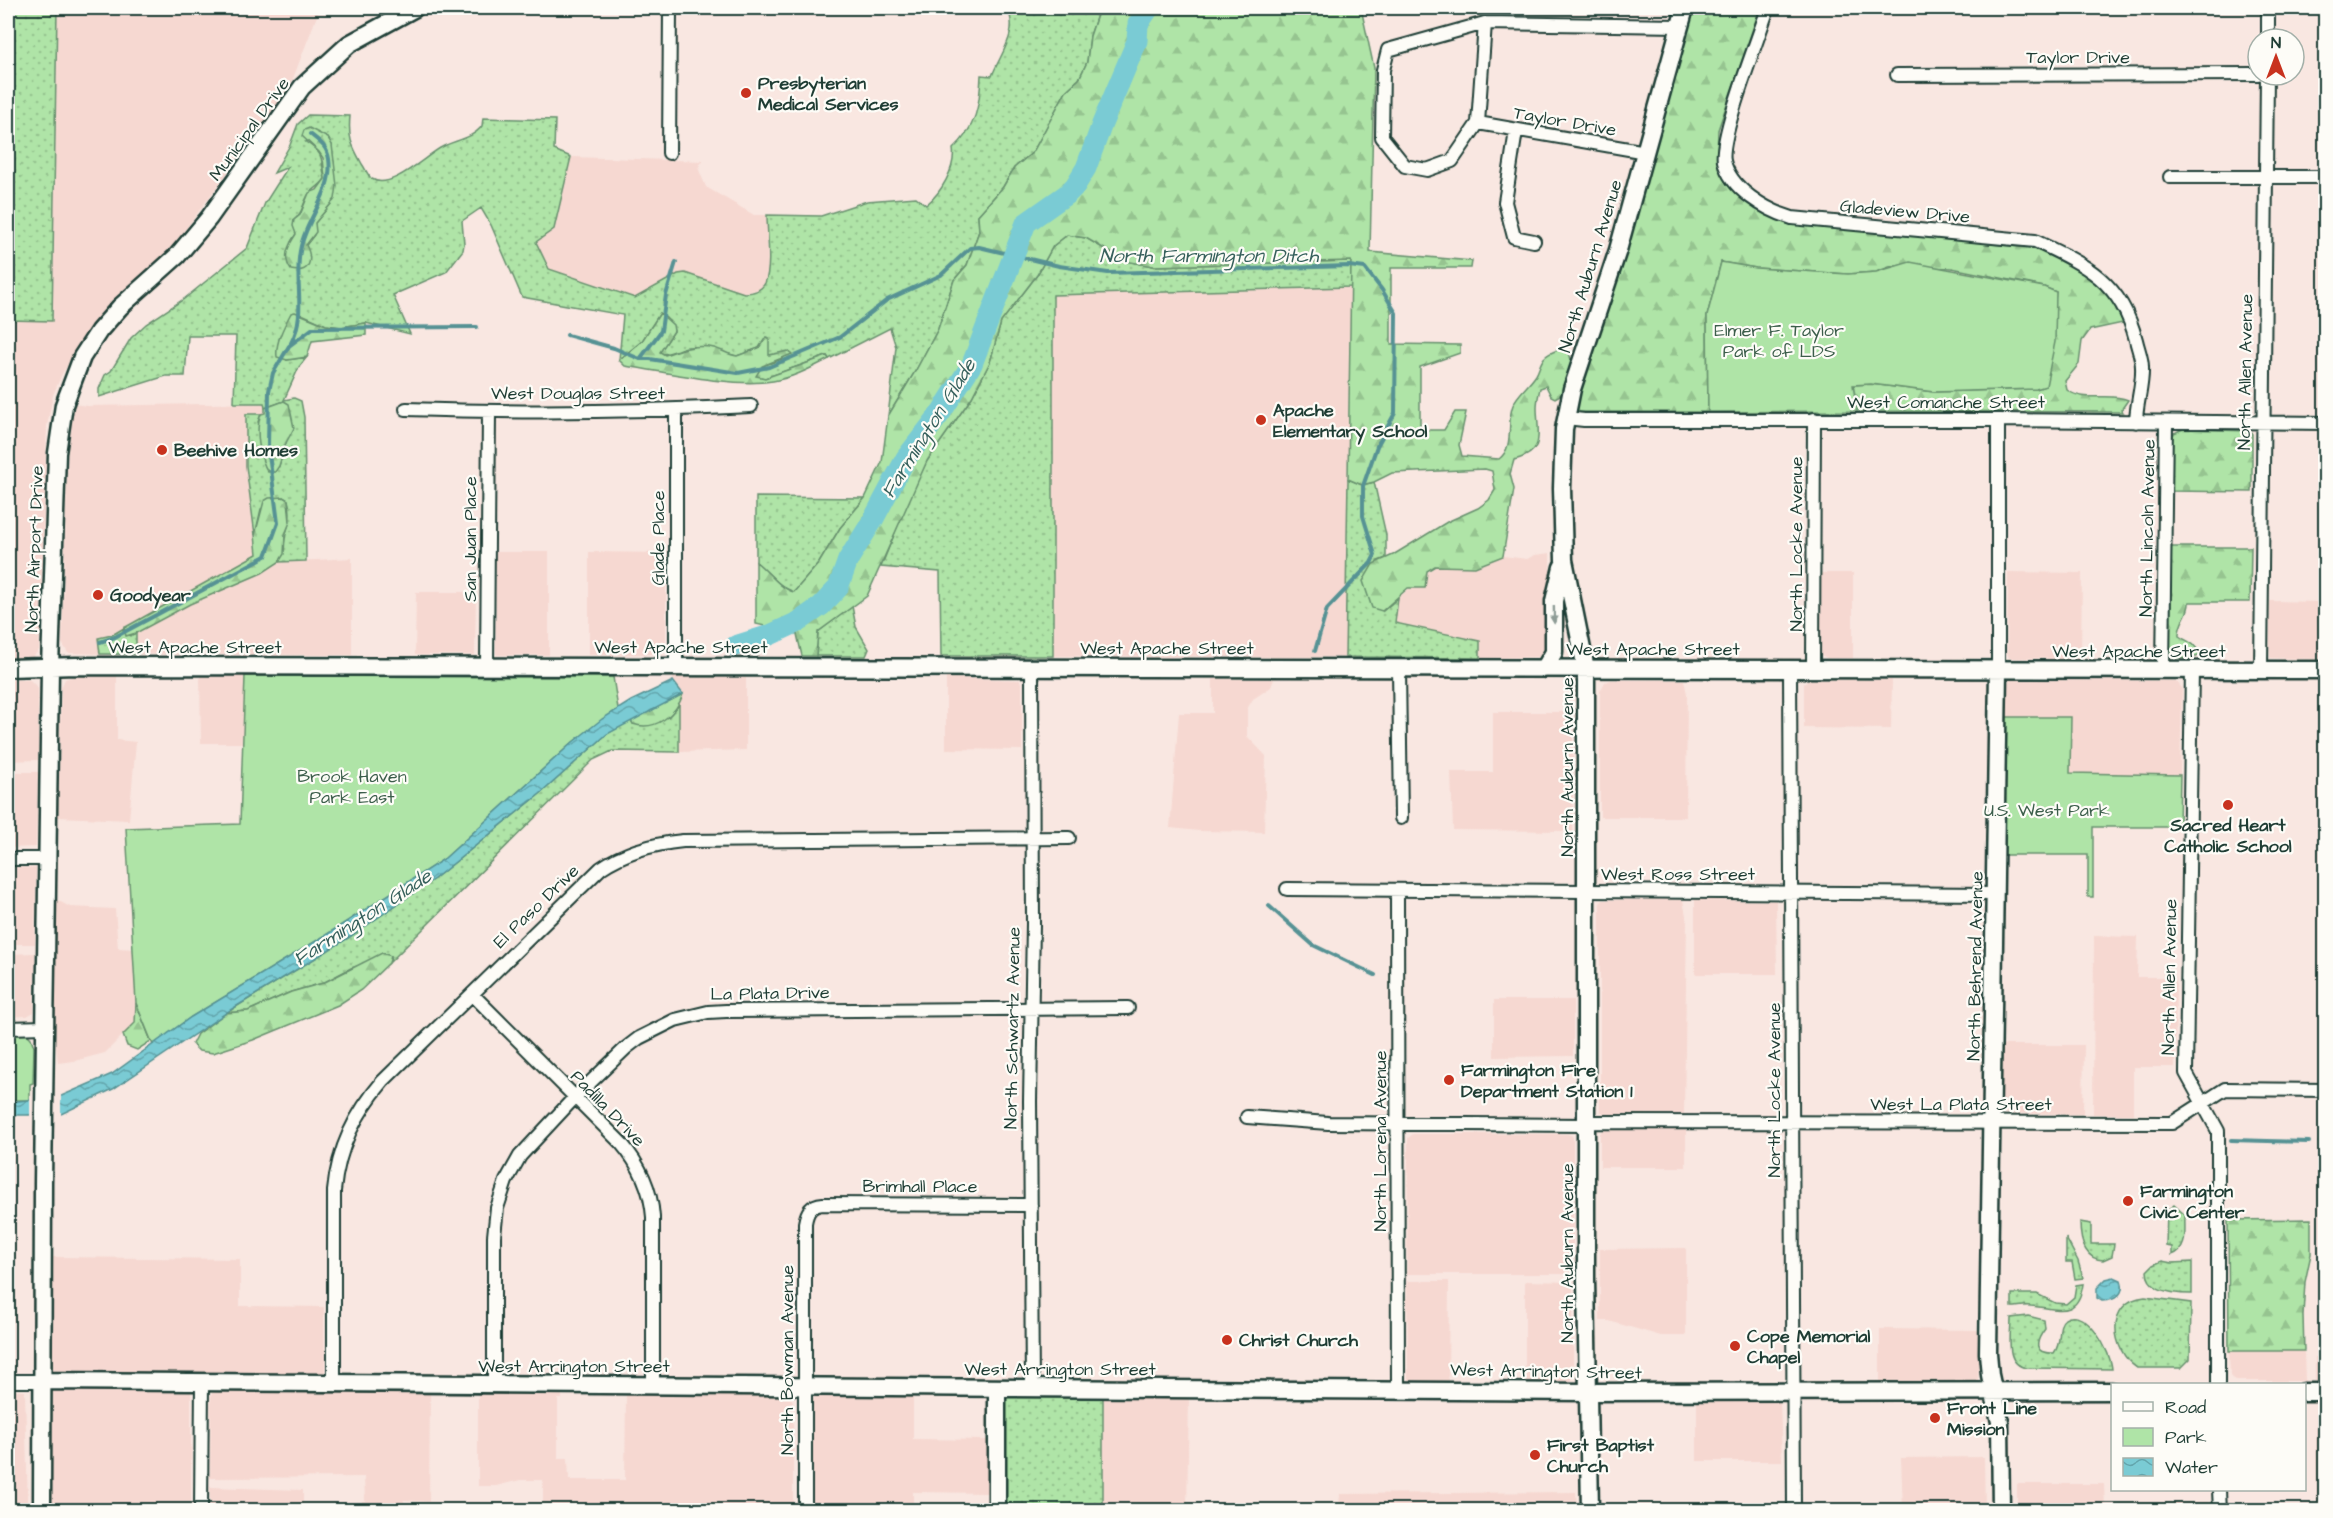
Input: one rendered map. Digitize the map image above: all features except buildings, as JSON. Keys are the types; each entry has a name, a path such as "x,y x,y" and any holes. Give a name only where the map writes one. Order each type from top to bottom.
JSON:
{"main road":[{"name":"Municipal Drive","path":"209,218 302,87 349,44 415,8"},
{"name":"North Auburn Avenue","path":"1590,1510 1586,1123 1586,669 1564,560 1562,489 1566,418 1572,389 1618,250 1685,8"},
{"name":"North Airport Drive","path":"42,1510 50,667 57,453 64,405 82,357 99,331 120,307 177,256 209,218"},
{"path":"1544,669 1554,652 1554,602 1564,560"},
{"name":"West Apache Street","path":"8,668 676,666 2325,670"},
{"name":"North Behrend Avenue","path":"1998,670 1989,1353 1990,1375 2000,1422 2001,1510"},
{"name":"West Arrington Street","path":"42,1381 1588,1392 2111,1391"},
{"path":"997,1388 997,1510"},
{"path":"2306,1392 2325,1392"}],"street":[{"path":"669,153 670,8"},
{"name":"Gladeview Drive","path":"1768,8 1725,138 1724,162 1735,184 1766,206 1792,218 2035,241 2067,256 2103,279 2124,306 2133,326 2142,364 2136,422"},
{"path":"2268,8 2268,27"},
{"path":"1485,23 1478,123 1452,161 1427,170 1405,166 1382,136 1383,70 1388,50 1485,23 1680,26"},
{"name":"Taylor Drive","path":"1897,75 2246,74"},
{"name":"North Allen Avenue","path":"2261,670 2267,87"},
{"name":"Taylor Drive","path":"1478,123 1646,152"},
{"path":"1516,131 1505,202 1514,237 1534,241"},
{"path":"2170,177 2325,177"},
{"name":"West Douglas Street","path":"406,409 489,412 676,410 751,406"},
{"name":"Glade Place","path":"676,410 676,666"},
{"name":"San Juan Place","path":"487,666 489,412"},
{"name":"West Comanche Street","path":"1566,418 1584,420 1814,419 2325,423"},
{"name":"North Locke Avenue","path":"1813,669 1814,419"},
{"name":"North Behrend Avenue","path":"1998,420 1998,670"},
{"name":"North Lincoln Avenue","path":"2163,670 2166,422"},
{"name":"North Schwartz Avenue","path":"1032,667 1032,1388"},
{"path":"1399,668 1401,818"},
{"name":"North Locke Avenue","path":"1790,669 1794,1510"},
{"name":"North Allen Avenue","path":"2192,670 2186,1073 2218,1131 2218,1383"},
{"name":"El Paso Drive","path":"334,1383 334,1191 343,1145 349,1130 369,1098 601,868 621,856 653,845 683,842 1069,838"},
{"path":"8,860 49,859"},
{"name":"West Ross Street","path":"1287,890 1996,894"},
{"name":"North Lorena Avenue","path":"1397,892 1398,1389"},
{"name":"Padilla Drive","path":"472,994 631,1154 642,1174 650,1194 653,1217 653,1386"},
{"name":"La Plata Drive","path":"494,1384 494,1236 497,1208 506,1181 520,1156 574,1098 639,1038 675,1020 726,1011 1128,1008"},
{"path":"8,1028 45,1027"},
{"name":"West La Plata Street","path":"1247,1117 1328,1123 1399,1124 2172,1123 2225,1089 2325,1090"},
{"name":"Brimhall Place","path":"810,1209 813,1206 824,1204 1031,1205"},
{"name":"North Bowman Avenue","path":"806,1510 805,1223 810,1209"},
{"name":"West Arrington Street","path":"8,1381 42,1381"},
{"path":"201,1510 202,1382"},
{"path":"2219,1491 2220,1510"}],"shaded area":[{"path":"57,8 320,8 289,89 162,259 115,300 91,327 62,374 53,395 47,426 39,650 33,657 8,658 8,320 52,321"},
{"path":"571,157 704,161 700,164 699,170 706,187 754,215 767,215 768,269 765,283 760,289 744,293 685,273 678,274 636,298 549,269 536,242 554,229"},
{"path":"1351,287 1345,657 1053,656 1053,295"},
{"path":"265,403 258,554 112,635 98,638 100,654 68,653 62,643 68,448 75,404 87,406"},
{"path":"496,552 549,552 549,655 497,655"},
{"path":"589,552 666,553 666,647 663,654 589,655"},
{"path":"1550,553 1551,645 1540,657 1480,658 1480,641 1394,623 1398,598 1435,566 1475,567 1503,556 1527,559 1535,555"},
{"path":"352,558 352,655 136,654 136,633 190,604 262,573 279,562"},
{"path":"2008,572 2082,573 2081,659 2009,658 2007,653"},
{"path":"1821,573 1853,573 1853,658 1827,658 1821,655"},
{"path":"416,592 476,592 475,655 415,655"},
{"path":"2270,601 2325,602 2325,659 2270,658"},
{"path":"75,676 117,676 117,740 136,742 129,820 58,817 61,688 65,679"},
{"path":"200,676 245,676 243,743 201,743"},
{"path":"673,677 746,678 746,750 679,752 679,705 683,694 673,681"},
{"path":"946,678 1020,680 1022,686 1022,750 946,749"},
{"path":"1213,679 1274,679 1271,687 1253,699 1247,709 1247,736 1266,756 1264,832 1170,828 1179,713 1213,713"},
{"path":"8,680 30,680 38,688 38,760 8,761"},
{"path":"1611,680 1684,680 1687,694 1686,817 1600,817 1600,691 1605,682"},
{"path":"1807,680 1892,680 1891,729 1804,728 1804,684"},
{"path":"2010,680 2176,681 2182,688 2180,775 2070,773 2005,717 2006,684"},
{"path":"1493,712 1573,712 1573,834 1567,831 1453,830 1451,772 1493,772"},
{"path":"8,772 38,772 36,847 8,848"},
{"path":"8,867 36,868 35,944 8,944"},
{"path":"57,900 70,907 115,909 118,948 133,949 136,1003 135,1023 105,1053 58,1063 55,1036"},
{"path":"1603,900 1683,900 1687,921 1684,1114 1605,1114 1600,1111 1600,903"},
{"path":"1695,900 1776,901 1777,974 1695,974"},
{"path":"2094,936 2138,937 2137,977 2176,977 2175,1067 2133,1067 2133,1114 2093,1114"},
{"path":"35,953 34,1012 27,1016 8,1017 8,954"},
{"path":"1494,1000 1573,1000 1573,1056 1494,1057"},
{"path":"2000,1045 2084,1045 2083,1114 2003,1113 1999,1108"},
{"path":"1603,1129 1686,1129 1686,1167 1600,1167 1600,1134"},
{"path":"1413,1134 1571,1135 1573,1137 1573,1274 1407,1274 1408,1138"},
{"path":"1686,1248 1686,1336 1661,1336 1609,1321 1600,1321 1600,1249"},
{"path":"53,1257 240,1259 240,1306 324,1307 325,1371 320,1375 54,1374 52,1370"},
{"path":"1407,1281 1449,1281 1448,1382 1410,1382 1408,1379"},
{"path":"1525,1281 1573,1282 1573,1378 1571,1381 1525,1382"},
{"path":"1880,1329 1977,1330 1980,1333 1978,1382 1880,1383"},
{"path":"2229,1351 2304,1351 2305,1381 2235,1381 2230,1376"},
{"path":"2315,1357 2325,1357 2325,1381 2315,1381"},
{"path":"55,1389 191,1392 191,1510 52,1510 52,1393"},
{"path":"8,1390 25,1391 28,1510 8,1510"},
{"path":"215,1391 430,1392 429,1502 404,1500 403,1510 362,1510 362,1501 365,1501 364,1477 210,1478 211,1394"},
{"path":"478,1392 562,1393 562,1399 558,1399 558,1458 568,1458 569,1480 625,1480 626,1393 790,1395 793,1402 793,1510 543,1510 543,1480 520,1480 496,1486 478,1486"},
{"path":"913,1395 913,1439 988,1440 988,1493 913,1492 913,1510 813,1510 813,1400 815,1396"},
{"path":"1103,1397 1189,1397 1187,1510 1103,1510"},
{"path":"1697,1399 1780,1400 1782,1461 1697,1461"},
{"path":"2316,1402 2325,1402 2325,1510 2317,1510"},
{"path":"1984,1457 1985,1510 1903,1510 1901,1458"},
{"path":"2017,1484 2104,1484 2105,1508 2156,1503 2208,1502 2208,1510 2017,1510"},
{"path":"210,1487 303,1490 303,1510 210,1510"},
{"path":"1576,1492 1577,1510 1273,1510 1273,1508 1339,1509 1340,1494"}],"green space":[{"path":"8,8 57,8 52,321 8,320"},
{"path":"1007,8 1107,8 1098,12 1090,36 1087,62 1079,79 1066,91 1033,152 1014,168 1003,187 978,215 979,231 967,265 954,280 938,329 888,416 896,347 890,328 829,359 827,356 765,378 755,376 762,366 782,359 768,355 768,338 759,348 737,356 695,347 659,353 674,331 669,321 660,313 642,341 619,360 623,315 522,297 491,225 481,208 462,221 463,250 446,272 393,295 410,334 366,323 341,327 326,325 304,315 287,360 307,357 299,367 284,400 294,398 301,401 304,417 306,561 279,562 290,513 288,500 283,497 261,509 255,535 246,466 246,414 261,414 258,422 279,466 286,443 284,401 265,408 264,403 234,403 236,336 188,336 185,376 166,376 99,397 99,389 105,375 111,371 131,338 146,324 184,299 247,248 265,203 288,167 274,173 290,145 298,124 308,115 350,116 349,130 355,151 371,178 380,181 398,176 442,147 473,134 482,126 483,118 555,120 554,150 571,157 554,229 536,242 549,269 635,298 678,274 685,273 750,293 761,288 767,277 769,260 767,215 821,216 867,201 916,197 926,205 932,200 950,172 953,149 972,124 978,106 981,75 992,76 1007,43 1011,26","holes":["328,138 332,145 331,153 334,162 331,204 315,223 314,235 306,245 291,242 296,234 294,220 301,212 308,195 325,179 317,150 306,142"]},
{"path":"1107,8 1144,8 1137,20 1133,43 1099,122 1084,167 1060,195 1026,214 1016,224 1001,279 970,364 938,413 904,457 875,511 847,550 829,590 791,616 769,627 756,624 756,562 779,583 794,592 819,563 840,528 865,498 882,462 888,416 938,329 954,280 967,265 979,231 978,215 1003,187 1014,168 1033,152 1066,91 1079,79 1087,62 1090,36 1098,12"},
{"path":"1152,8 1361,8 1374,68 1370,252 1472,261 1471,268 1391,268 1391,344 1460,345 1460,353 1420,367 1420,430 1444,430 1455,412 1466,412 1459,445 1462,456 1499,459 1507,448 1511,412 1517,397 1536,375 1546,356 1560,349 1569,352 1572,364 1562,394 1555,398 1551,396 1546,386 1540,388 1537,404 1538,440 1536,447 1532,452 1514,460 1510,474 1514,489 1503,556 1475,567 1435,566 1427,571 1425,588 1408,588 1382,611 1372,608 1363,581 1373,564 1393,555 1447,522 1478,508 1489,500 1495,490 1492,471 1485,469 1392,473 1362,485 1348,479 1351,261 1153,266 1125,261 1086,238 1067,235 1053,246 1037,275 1001,322 990,362 972,397 927,461 867,596 818,632 816,656 802,656 797,634 788,632 820,614 841,596 849,566 868,536 909,459 978,360 980,345 993,311 1010,279 1024,233 1034,221 1080,190 1086,180 1102,130 1121,88 1135,67 1142,25"},
{"path":"1692,8 1760,8 1718,130 1717,156 1721,173 1735,192 1746,200 1797,224 2030,248 2059,258 2098,285 2117,309 2123,323 2090,330 2082,341 2079,364 2065,381 2067,390 2081,396 2128,400 2121,410 2123,412 1857,411 1853,385 1871,384 1934,392 2036,389 2045,386 2056,292 2044,287 1952,268 1892,266 1876,272 1848,274 1756,268 1721,262 1707,316 1708,412 1580,412 1577,410 1577,399"},
{"path":"309,128 328,138 332,145 337,186 335,199 315,223 316,232 306,245 309,264 303,270 298,271 291,270 287,261 289,247 296,234 293,226 294,220 300,215 309,193 317,190 325,179 323,158 302,136 304,130"},
{"path":"1067,235 1086,238 1125,261 1153,266 1351,261 1351,287 1053,295 1053,656 941,656 940,572 881,567 908,500 927,461 972,397 990,362 1001,322 1037,275 1053,246"},
{"name":"Elmer F. Taylor Park of LDS","path":"1721,262 1756,268 1848,274 1876,272 1910,262 2044,287 2056,292 2055,342 2046,386 2036,389 1934,392 1871,384 1853,385 1857,411 1708,412 1707,316"},
{"path":"295,312 326,325 341,327 366,323 366,335 312,341 307,357 287,360 277,357 277,346 281,335 291,313"},
{"path":"660,313 673,325 674,331 660,352 665,355 683,349 701,347 714,348 737,356 759,348 766,337 769,338 769,355 788,351 792,354 762,366 756,376 765,378 827,356 829,359 788,378 757,383 720,381 625,366 619,360 642,341"},
{"path":"284,401 289,404 294,428 286,443 279,466 275,472 268,472 262,459 259,443 259,420 261,414 265,413 265,408"},
{"path":"2183,429 2250,431 2252,434 2252,492 2171,491 2172,439 2174,433"},
{"path":"1348,479 1362,485 1374,482 1386,535 1386,558 1378,561 1383,611 1398,598 1395,623 1480,641 1480,658 1345,657"},
{"path":"283,497 288,500 290,522 285,535 284,554 279,562 262,573 190,604 126,636 124,628 257,554 255,535 264,501 269,498"},
{"path":"756,497 865,498 840,528 819,563 794,592 778,583 756,562"},
{"path":"2170,547 2251,547 2250,602 2189,602 2188,610 2180,626 2179,636 2191,643 2198,651 2200,655 2192,659 2168,657"},
{"path":"852,606 856,627 869,649 866,656 816,656 818,632"},
{"path":"124,628 123,631 130,636 136,633 136,654 100,654 98,638 112,635"},
{"name":"Brook Haven Park East","path":"245,676 613,677 618,709 573,742 444,859 326,935 191,1017 153,1045 136,1003 126,828 240,824"},
{"path":"683,694 676,708 664,720 649,726 633,724 631,720"},
{"path":"679,705 679,752 612,751 593,760 389,963 391,956 351,968 323,983 291,992 248,1011 226,1013 348,938 434,879 540,794 607,734 631,720 633,724 668,717"},
{"name":"U.S. West Park","path":"2005,717 2071,717 2070,773 2180,775 2179,827 2093,827 2093,897 2088,897 2088,855 2003,855"},
{"path":"382,953 391,956 389,963 361,990 338,1005 253,1040 213,1053 199,1051 192,1044 197,1034 226,1013 248,1011 291,992 323,983"},
{"path":"136,1003 151,1041 137,1050 127,1046 123,1035 135,1023"},
{"path":"8,1034 27,1034 34,1047 30,1100 8,1100"},
{"path":"2174,1205 2185,1215 2185,1233 2181,1248 2172,1255 2172,1247 2166,1246 2167,1211"},
{"path":"2311,1219 2311,1254 2305,1282 2303,1315 2304,1351 2229,1351 2228,1220"},
{"path":"2080,1222 2091,1224 2091,1244 2114,1244 2112,1256 2103,1260 2091,1256 2082,1240"},
{"path":"2066,1238 2078,1261 2083,1278 2075,1279 2072,1262 2066,1262"},
{"path":"2162,1261 2192,1262 2192,1294 2164,1290 2152,1283 2147,1271"},
{"path":"2083,1284 2076,1303 2071,1307 2057,1309 2012,1307 2012,1294 2037,1294 2055,1303 2066,1304 2074,1297 2076,1285"},
{"path":"2145,1297 2191,1303 2190,1359 2181,1368 2137,1368 2122,1350 2117,1339 2118,1317 2123,1307"},
{"path":"2028,1316 2044,1320 2045,1329 2039,1338 2038,1346 2042,1352 2047,1353 2054,1353 2057,1349 2061,1325 2065,1319 2073,1317 2081,1319 2096,1333 2111,1362 2112,1369 2020,1366 2012,1356 2010,1349 2011,1318"},
{"path":"1009,1396 1103,1397 1103,1510 1005,1510 1005,1399"}],"water":[{"path":"673,681 683,694 607,734 540,794 434,879 348,938 232,1009 113,1089 59,1115 8,1115 8,1102 59,1097 112,1074 191,1017 326,935 444,859 573,742 602,719 631,701"},
{"path":"2114,1277 2121,1280 2121,1293 2107,1301 2097,1298 2097,1288 2106,1279"}],"pier":[{"path":"61,1093 61,1117 30,1118 30,1096"}],"waterway":[{"name":"Farmington Glade","path":"735,646 770,635 798,622 821,606 838,588 848,560 873,520 906,458 940,414 972,364 1026,223 1067,194 1086,168 1137,41 1138,24 1149,8"},
{"path":"291,343 298,320 300,251 307,228 327,183 329,171 327,151 310,134"},
{"name":"North Farmington Ditch","path":"567,335 614,348 640,359 738,373 769,367 840,337 887,300 941,275 970,248 979,247 1059,266 1108,273 1349,266 1365,268 1396,313 1395,413 1377,446 1363,486 1363,516 1375,555 1371,563 1327,609 1315,651"},
{"path":"640,359 661,331 666,295 676,262"},
{"name":"North Farmington Ditch","path":"100,642 115,637 266,556 278,523 268,446 269,391 273,373 289,346 313,328 477,327"},
{"name":"North Farmington Ditch","path":"1269,906 1313,945 1375,975"},
{"name":"North Farmington Ditch","path":"2231,1140 2309,1142"},
{"name":"North Farmington Ditch","path":"2320,1142 2326,1142"}],"place":[{"name":"Presbyterian Medical Services","path":"746,93"},
{"name":"Apache Elementary School","path":"1261,420"},
{"name":"Beehive Homes","path":"162,450"},
{"name":"Goodyear","path":"98,595"},
{"name":"Sacred Heart Catholic School","path":"2228,805"},
{"name":"Farmington Fire Department Station 1","path":"1449,1080"},
{"name":"Farmington Civic Center","path":"2128,1201"},
{"name":"Christ Church","path":"1227,1340"},
{"name":"Cope Memorial Chapel","path":"1735,1346"},
{"name":"Front Line Mission","path":"1935,1418"},
{"name":"First Baptist Church","path":"1535,1455"}]}
